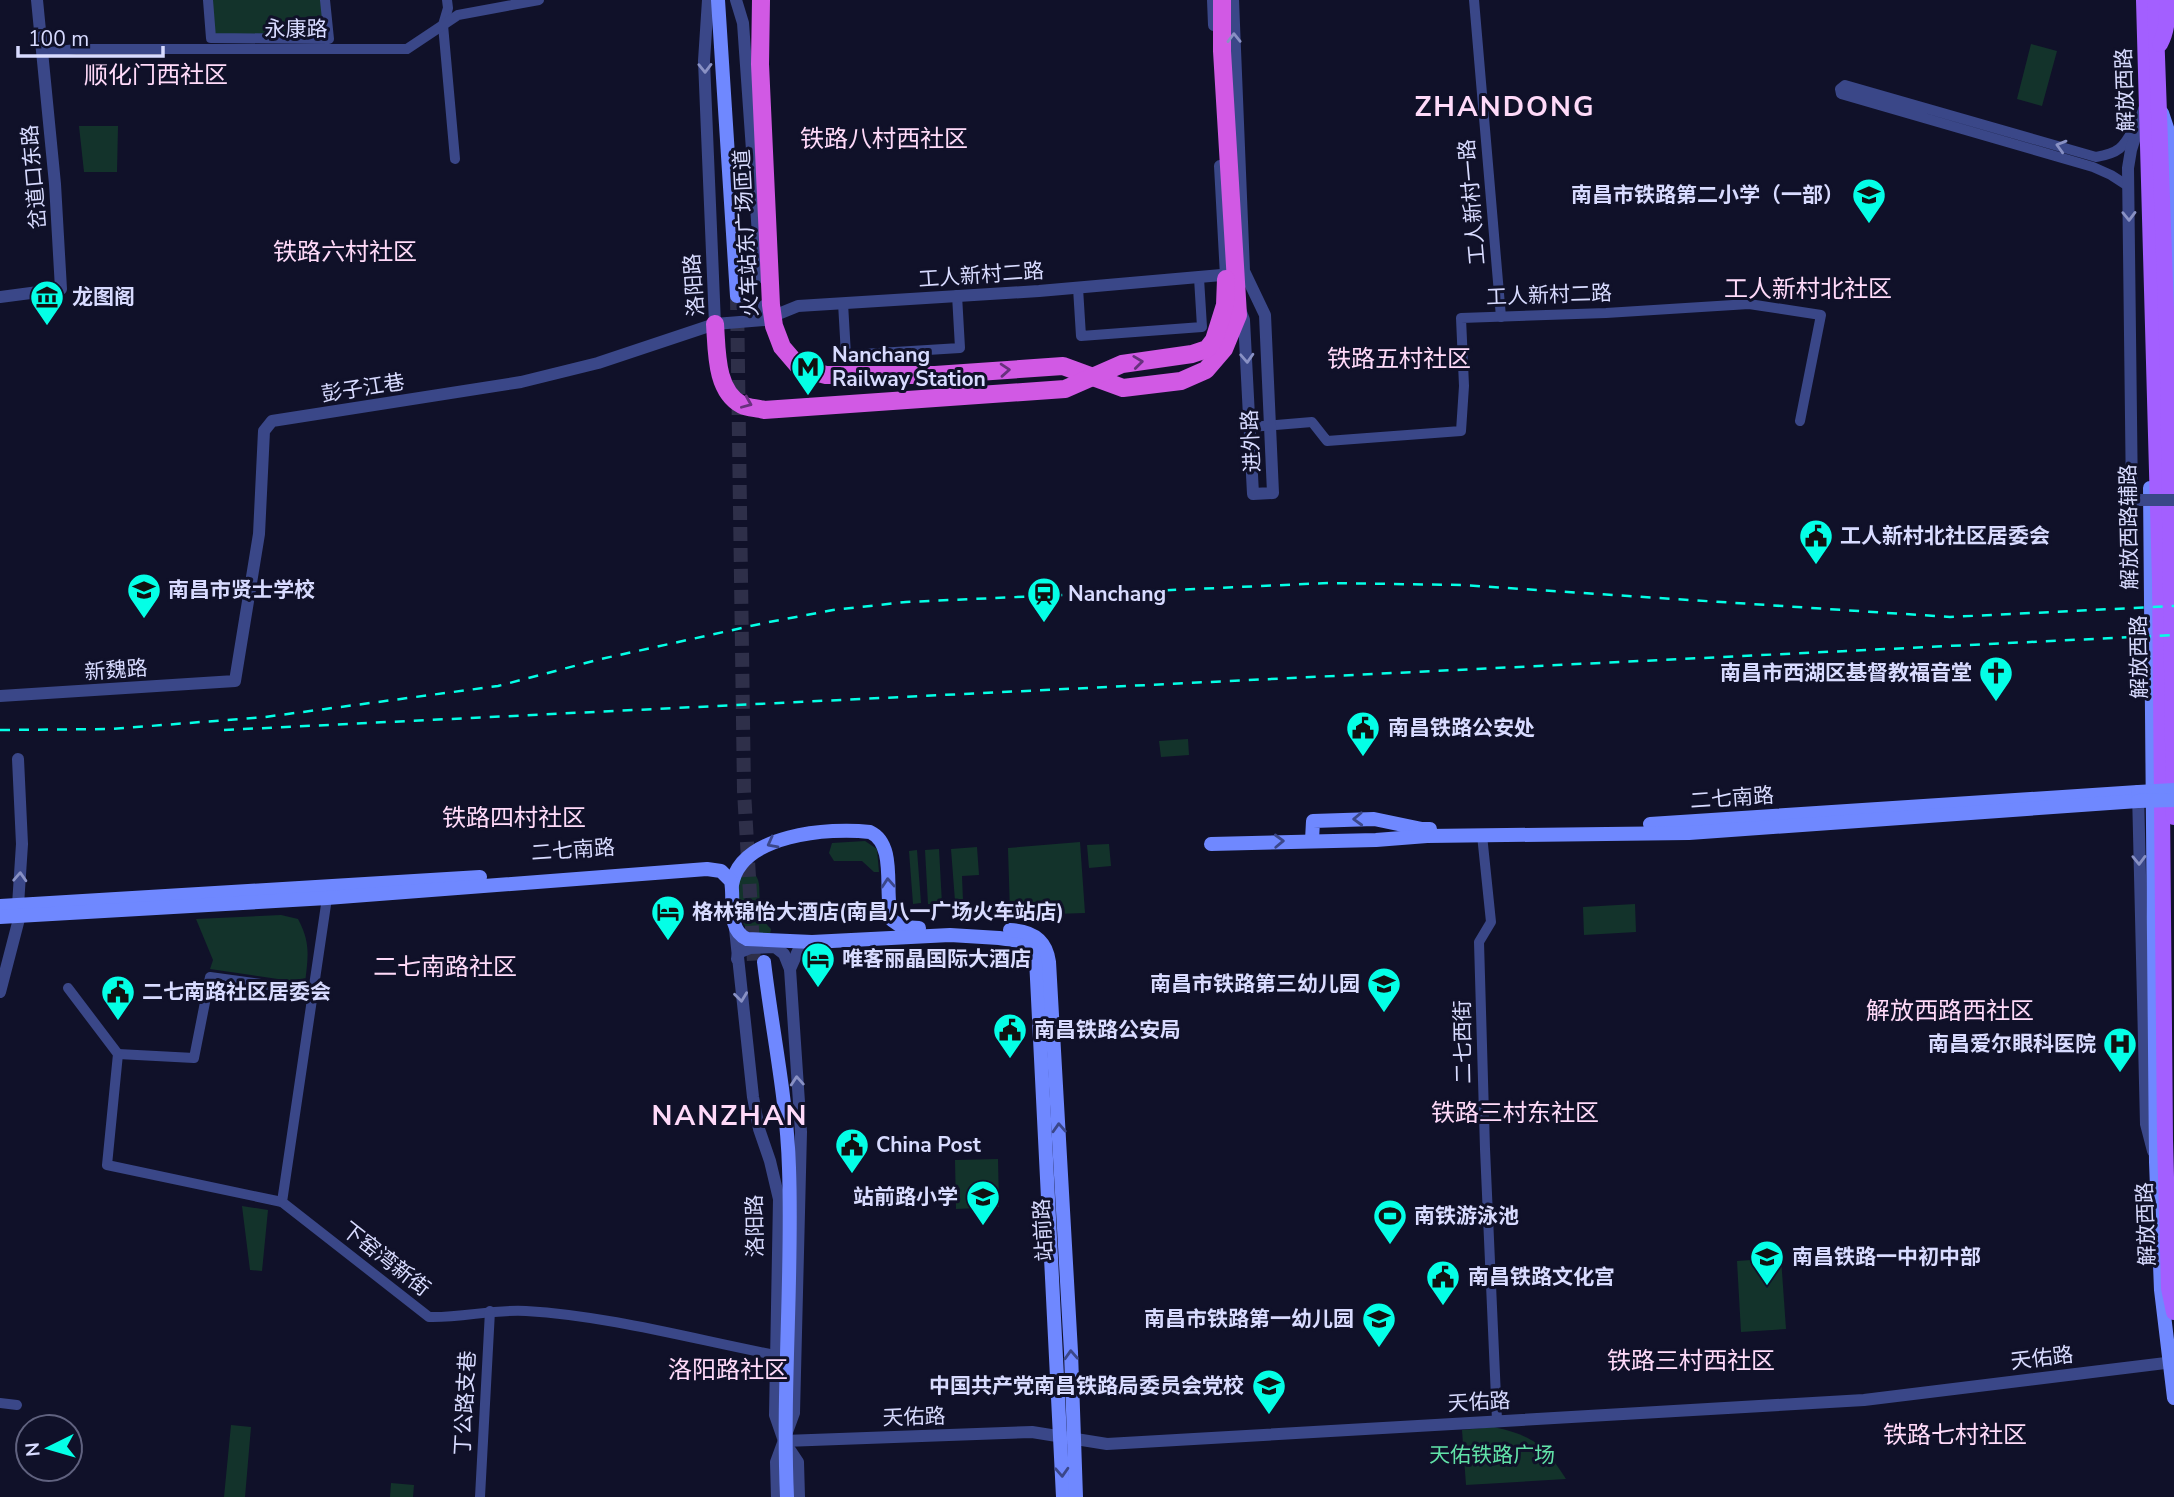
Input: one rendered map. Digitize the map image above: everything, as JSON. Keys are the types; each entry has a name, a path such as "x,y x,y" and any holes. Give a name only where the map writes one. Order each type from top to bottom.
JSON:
{"highway":[{"name":"火车站东广场匝道","path":"761,0 760,64 771,305 774,326 782,347 800,368 826,375 935,375 1063,366 1123,388 1181,380 1206,370 1224,349 1238,315 1222,51 1222,0"},
{"name":"火车站东广场匝道","path":"715,324 717,363 727,391 742,404 764,410 1065,389 1122,364 1192,354 1207,349 1214,340 1235,273"}],"main road":[{"name":"洛阳路","path":"718,0 742,296 726,0"},
{"name":"解放西路","path":"2144,0 2168,369 2174,817"},
{"name":"解放西路","path":"2155,0 2157,50 2152,101 2168,1262 2169,1288 2174,1312"},
{"path":"2157,50 2165,34 2167,0"},
{"path":"2152,101 2171,140 2174,313"},
{"name":"解放西路辅路","path":"2152,101 2156,1162 2161,1290 2172,1362 2174,1398"},
{"name":"二七南路","path":"1211,844 1376,840 1427,836 1689,833 2138,797 2174,790"},
{"name":"二七南路","path":"1312,840 1312,821 1374,819 1422,829 1680,823 2138,797 2174,800"},
{"path":"870,832 878,836 885,849 890,911 895,923 907,928 971,928 1025,932 1045,944 1043,962 1027,942 999,938 938,936 812,942 747,939 740,936 735,929 732,885 736,872 747,860 764,846 784,837 870,832"},
{"name":"二七南路","path":"0,917 19,910 747,860"},
{"name":"二七南路","path":"0,906 19,910 327,898 707,869 725,873 732,885"},
{"name":"洛阳路","path":"784,1441 779,1415 777,1356 782,1170 759,962 785,1120 789,1168 784,1441 786,1497"},
{"name":"站前路","path":"1043,962 1067,1437 1076,1497"},
{"path":"2158,1211 2168,1237"},
{"path":"2161,1290 2168,1262"},
{"name":"站前路","path":"1063,1497 1067,1437"}],"street":[{"name":"岔道口东路","path":"0,297 61,289 55,184 37,0"},
{"path":"208,0 211,38 329,39 325,0"},
{"path":"447,0 443,25 455,159"},
{"name":"永康路","path":"42,53 88,49 407,49 458,15 539,0"},
{"name":"洛阳路","path":"708,0 704,61 715,324 765,320"},
{"path":"736,0 743,23 765,320"},
{"name":"进外路","path":"1213,0 1235,273 1244,320 1253,494 1263,494 1273,493 1265,315 1235,273 1233,0"},
{"name":"工人新村一路","path":"1474,0 1501,317"},
{"path":"2128,186 2111,174 2093,167 1841,94 1840,89 1845,85 2096,157 2109,155 2124,147 2152,101"},
{"path":"2152,101 2174,128"},
{"path":"2152,101 2131,150 2128,186 2132,500 2174,500"},
{"name":"工人新村二路","path":"765,320 798,306 1078,288 1235,273"},
{"path":"1078,288 1081,336 1202,327 1199,278"},
{"path":"843,303 846,355 960,348 957,296"},
{"name":"工人新村二路","path":"1251,427 1312,422 1327,441 1461,431 1464,386 1461,318 1749,304 1821,315 1800,421"},
{"name":"彭子江巷","path":"234,681 259,534 264,431 272,421 521,382 598,363 715,324"},
{"name":"新魏路","path":"0,696 234,681"},
{"path":"0,992 19,910 22,844 18,759"},
{"name":"解放西路辅路","path":"2138,797 2146,1124 2156,1162"},
{"name":"二七西街","path":"1482,835 1491,922 1479,942 1497,1420"},
{"path":"68,988 118,1054 107,1165 282,1202 327,898"},
{"name":"洛阳路","path":"735,929 759,1129 779,1199 777,1356"},
{"path":"790,969 798,951 812,942"},
{"path":"737,959 738,953 746,948 775,947 784,954 790,969"},
{"name":"洛阳路","path":"784,1441 794,1413 801,1132 790,969"},
{"path":"118,1054 194,1058 210,977 313,991"},
{"name":"下窑湾新街","path":"282,1202 429,1317 453,1318 490,1311 574,1315 777,1356"},
{"name":"丁公路支巷","path":"480,1497 490,1311"},
{"name":"天佑路","path":"784,1441 1032,1432 1107,1444 1864,1399 2172,1362"},
{"path":"0,1403 17,1405"},
{"path":"777,1497 776,1462 784,1441"},
{"path":"784,1441 798,1462 799,1497"}],"green space":[{"path":"212,0 321,0 325,35 215,34"},
{"path":"2031,44 2057,51 2042,106 2017,99"},
{"path":"79,126 118,126 117,172 84,172"},
{"path":"1188,739 1189,755 1161,757 1159,741"},
{"path":"865,841 877,849 879,872 874,872 862,861 834,861 829,853 832,843"},
{"path":"1080,842 1085,913 1010,913 1008,848"},
{"path":"1109,844 1111,866 1089,868 1087,845"},
{"path":"977,847 979,875 962,876 963,901 955,901 951,849"},
{"path":"939,849 942,904 928,904 925,850"},
{"path":"917,850 921,903 913,904 909,851"},
{"path":"748,870 755,874 758,880 761,912 771,929 770,935 752,937 743,923 738,897 739,880 741,872"},
{"path":"1635,904 1636,932 1584,935 1583,907"},
{"path":"281,915 298,919 305,935 308,958 305,983 210,969 213,960 196,919"},
{"path":"998,1159 999,1207 956,1209 955,1160"},
{"path":"242,1206 268,1210 262,1271 250,1270"},
{"path":"1781,1258 1786,1329 1741,1332 1737,1261"},
{"path":"231,1425 251,1427 245,1497 224,1497"},
{"name":"天佑铁路广场","path":"1494,1427 1529,1438 1544,1450 1566,1479 1466,1485 1462,1430"},
{"path":"391,1483 414,1485 413,1497 390,1497"}],"tunnel":[{"path":"737,296 744,791 754,963"}],"railway":[{"path":"0,730 112,729 265,717 498,686 601,659 769,622 833,610 906,602 1328,583 1461,585 1950,617 2174,606"},
{"path":"224,730 2174,635"}],"place":[{"name":"南昌市铁路第二小学（一部）","path":"1869,225"},
{"name":"龙图阁","path":"47,327"},
{"name":"Nanchang Railway Station","path":"808,397"},
{"name":"工人新村北社区居委会","path":"1816,566"},
{"name":"南昌市贤士学校","path":"144,620"},
{"name":"Nanchang","path":"1044,624"},
{"name":"南昌市西湖区基督教福音堂","path":"1996,703"},
{"name":"南昌铁路公安处","path":"1363,758"},
{"name":"格林锦怡大酒店(南昌八一广场火车站店)","path":"668,942"},
{"name":"唯客丽晶国际大酒店","path":"818,989"},
{"name":"南昌市铁路第三幼儿园","path":"1384,1014"},
{"name":"二七南路社区居委会","path":"118,1022"},
{"name":"南昌铁路公安局","path":"1010,1060"},
{"name":"南昌爱尔眼科医院","path":"2120,1074"},
{"name":"China Post","path":"852,1175"},
{"name":"站前路小学","path":"983,1227"},
{"name":"南铁游泳池","path":"1390,1246"},
{"name":"南昌铁路一中初中部","path":"1767,1287"},
{"name":"南昌铁路文化宫","path":"1443,1307"},
{"name":"南昌市铁路第一幼儿园","path":"1379,1349"},
{"name":"中国共产党南昌铁路局委员会党校","path":"1269,1416"}],"district":[{"name":"顺化门西社区","path":"156,75"},
{"name":"ZHANDONG","path":"1505,106"},
{"name":"铁路八村西社区","path":"884,139"},
{"name":"铁路六村社区","path":"345,252"},
{"name":"工人新村北社区","path":"1808,289"},
{"name":"铁路五村社区","path":"1399,359"},
{"name":"铁路四村社区","path":"514,818"},
{"name":"二七南路社区","path":"445,967"},
{"name":"解放西路西社区","path":"1950,1011"},
{"name":"铁路三村东社区","path":"1515,1113"},
{"name":"NANZHAN","path":"730,1115"},
{"name":"铁路三村西社区","path":"1691,1361"},
{"name":"洛阳路社区","path":"728,1370"},
{"name":"铁路七村社区","path":"1955,1435"}]}
